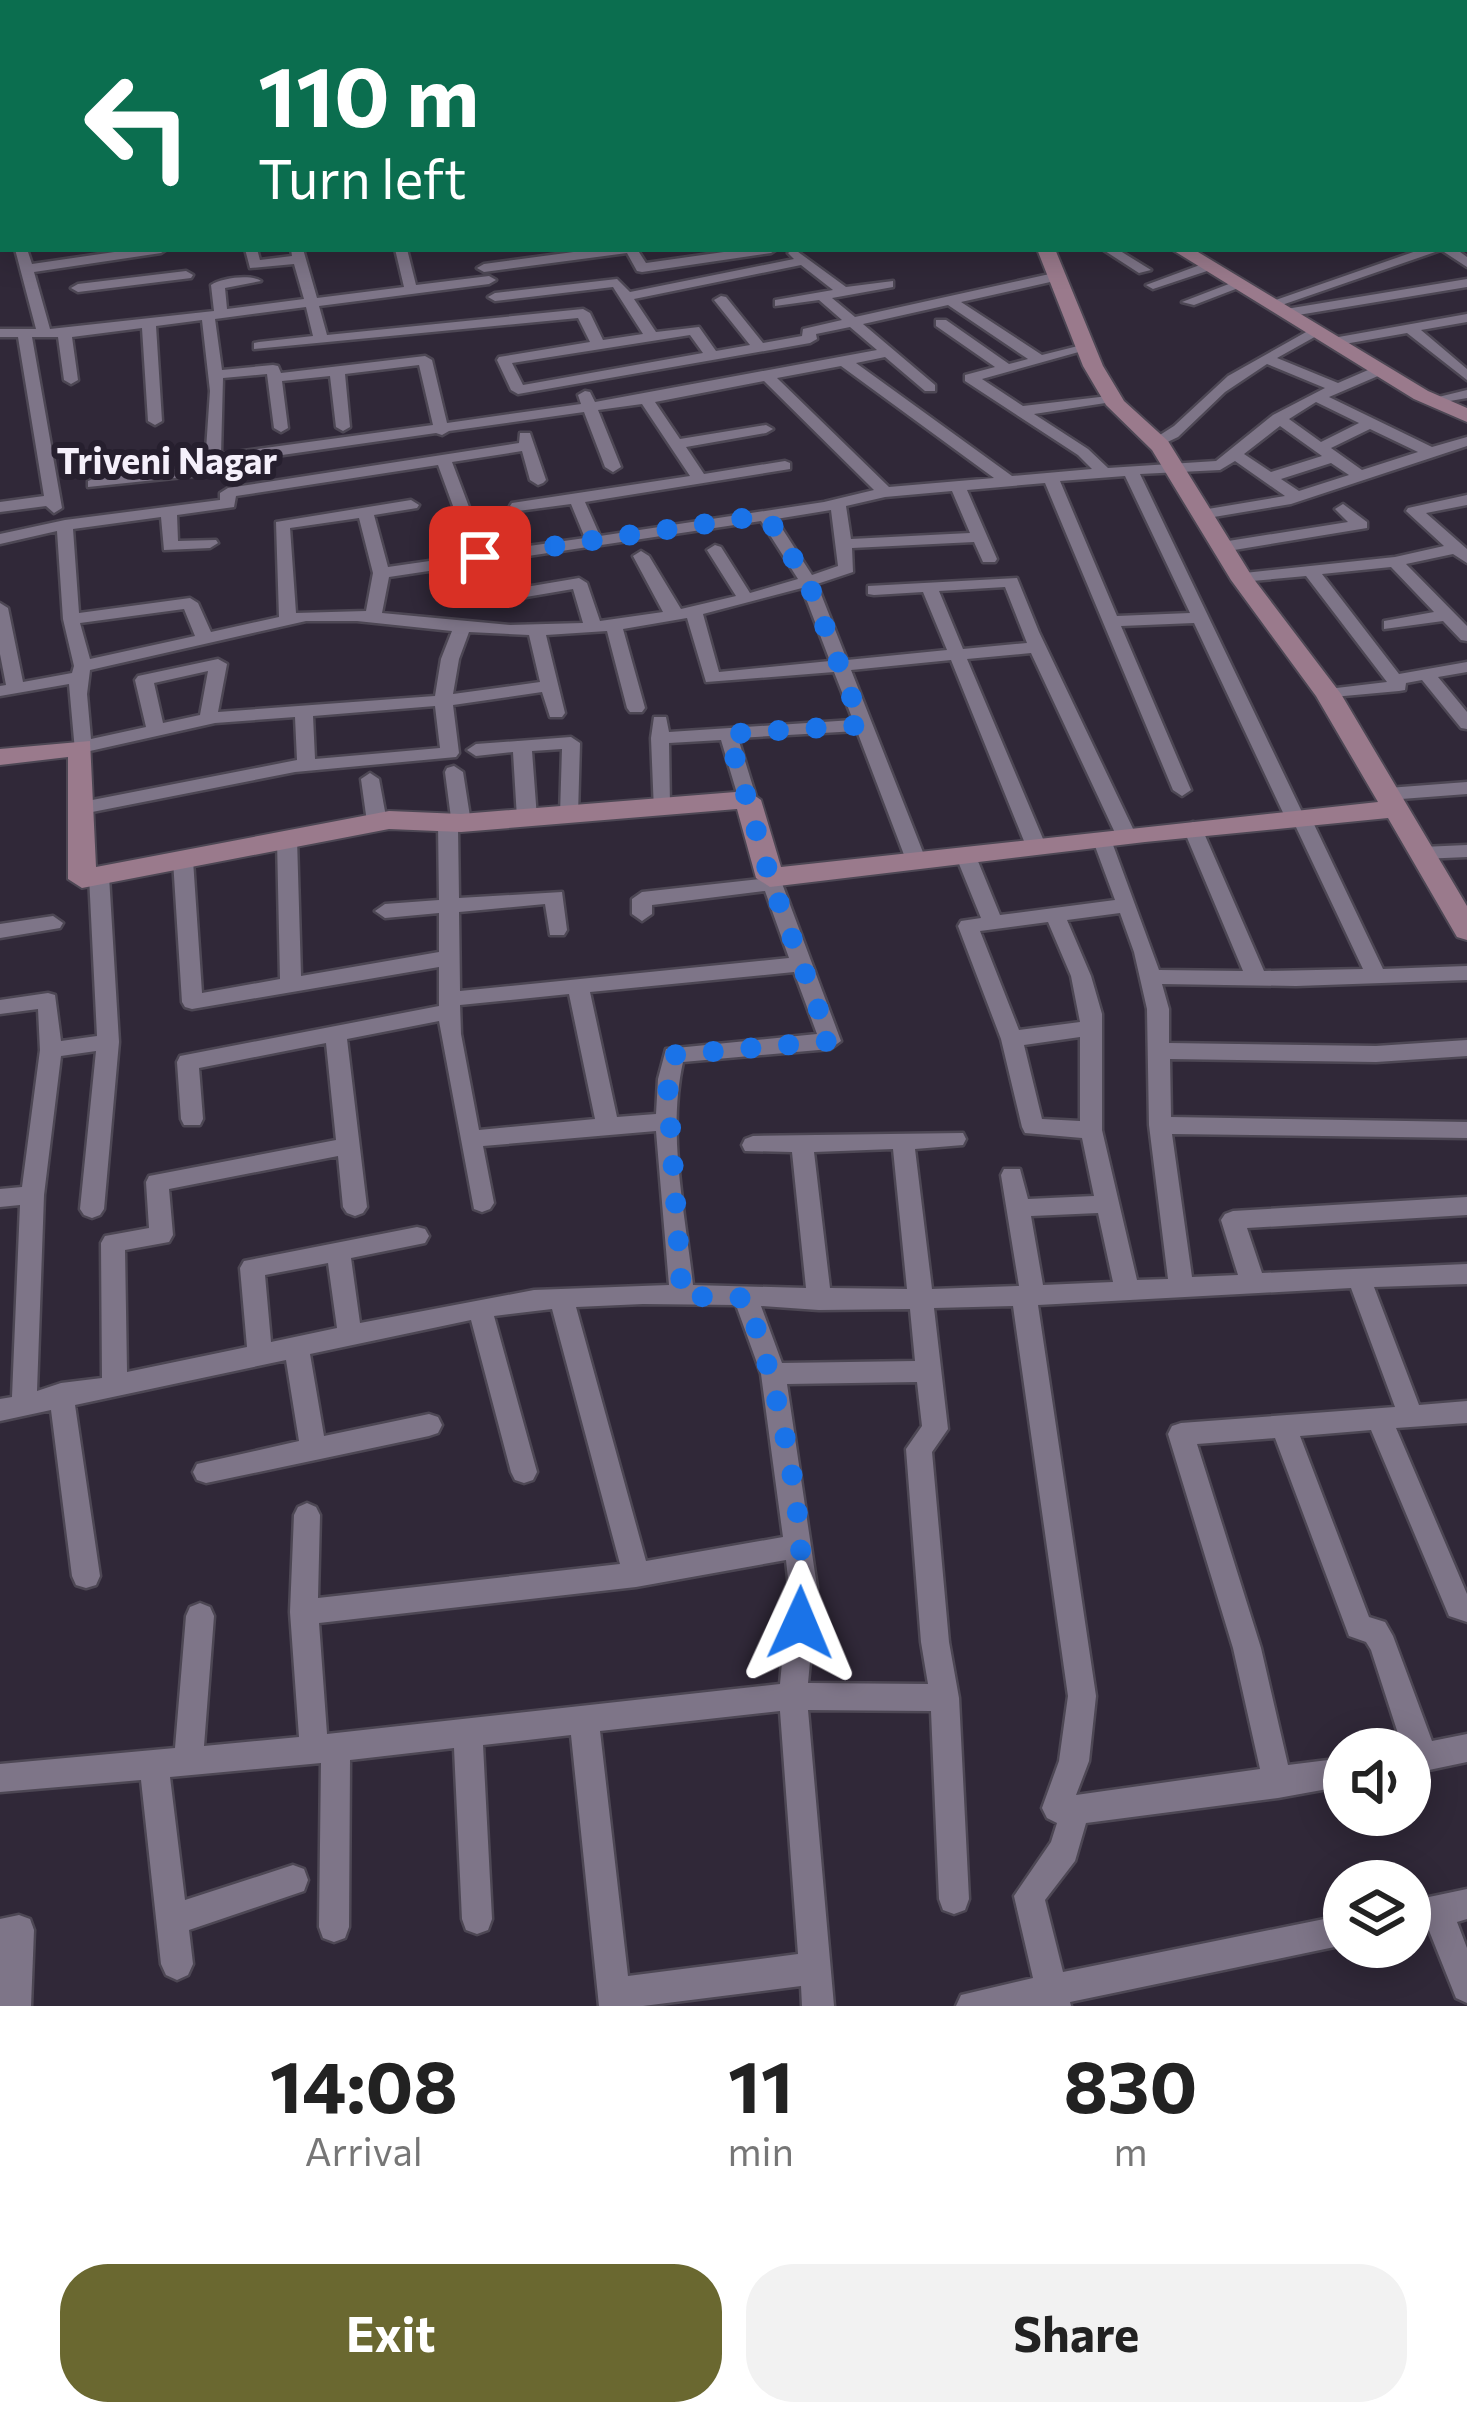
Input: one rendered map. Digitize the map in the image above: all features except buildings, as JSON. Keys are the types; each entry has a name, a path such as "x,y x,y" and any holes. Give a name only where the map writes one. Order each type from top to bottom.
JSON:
{"street":[{"path":"22,252 44,333"},
{"path":"27,269 141,252"},
{"path":"251,252 255,265 298,254 321,339"},
{"path":"401,252 412,290"},
{"path":"477,252 505,321"},
{"path":"0,333 64,333 412,290 611,252"},
{"path":"630,252 642,268 719,253"},
{"path":"792,252 844,292"},
{"path":"1047,252 1085,348 1112,398 1157,442 1241,577 1328,694 1467,930"},
{"path":"1113,252 1144,270"},
{"path":"1185,252 1380,370 1467,416"},
{"path":"1278,309 1428,252"},
{"path":"696,260 711,280"},
{"path":"626,297 802,261"},
{"path":"1154,285 1208,266"},
{"path":"78,287 186,275"},
{"path":"712,356 694,330 504,360 518,390 810,339 808,332 1054,277"},
{"path":"140,280 154,421"},
{"path":"93,484 212,469 218,285 254,281"},
{"path":"495,297 617,283 652,337"},
{"path":"780,303 888,284"},
{"path":"1278,309 1467,284"},
{"path":"1189,302 1239,285"},
{"path":"822,296 930,388 892,397"},
{"path":"721,300 760,348"},
{"path":"951,301 1037,358"},
{"path":"260,346 583,313 598,345"},
{"path":"1157,442 1170,438 1204,402 1266,359 1324,336 1465,320"},
{"path":"941,323 1004,367"},
{"path":"1408,327 1467,376"},
{"path":"24,333 52,500 61,526 80,671 82,879 377,822 454,823 748,800"},
{"path":"64,333 71,380"},
{"path":"1085,348 970,378 1083,452 1102,472"},
{"path":"213,460 646,399 884,353"},
{"path":"1266,359 1338,388"},
{"path":"274,377 425,360 442,430"},
{"path":"844,361 1007,480"},
{"path":"215,375 273,369 281,428"},
{"path":"337,370 343,428"},
{"path":"381,573 766,515 885,492 1220,465 1278,418 1380,370"},
{"path":"767,376 885,492"},
{"path":"579,380 613,467"},
{"path":"1433,400 1467,394"},
{"path":"1317,397 1432,453"},
{"path":"1021,411 1112,398"},
{"path":"646,399 701,481"},
{"path":"519,418 538,480"},
{"path":"1278,418 1360,476"},
{"path":"1269,478 1326,453 1372,422"},
{"path":"677,444 766,429"},
{"path":"1202,514 1297,497 1467,441"},
{"path":"0,539 228,503 228,493 527,446"},
{"path":"317,447 322,478"},
{"path":"1234,454 1297,497"},
{"path":"443,459 480,557"},
{"path":"518,506 785,466"},
{"path":"1130,470 1376,976"},
{"path":"1050,477 1182,790"},
{"path":"957,485 988,559"},
{"path":"576,499 594,540"},
{"path":"0,507 52,500"},
{"path":"1461,553 1414,511 1467,500"},
{"path":"0,608 8,690 288,619 342,614 463,626 593,627 746,599 847,569 838,503"},
{"path":"288,619 282,526 411,505"},
{"path":"1222,547 1361,525 1342,509"},
{"path":"169,511 170,547 209,543"},
{"path":"365,512 381,573 373,616"},
{"path":"766,515 808,582 916,860"},
{"path":"843,544 980,537"},
{"path":"715,550 746,599"},
{"path":"1241,577 1461,553"},
{"path":"641,556 672,614"},
{"path":"1394,562 1467,636"},
{"path":"1310,570 1399,686 1328,694"},
{"path":"874,590 1011,582 1114,837 1127,905 1158,1010 1160,1125 1181,1286"},
{"path":"520,593 579,583 593,627"},
{"path":"929,587 1036,846"},
{"path":"71,619 190,603 204,637"},
{"path":"694,610 712,678 1036,646"},
{"path":"1390,625 1446,615"},
{"path":"1109,620 1200,618"},
{"path":"614,623 636,708"},
{"path":"82,808 307,765 450,753 440,701 450,654 463,626"},
{"path":"536,629 556,713"},
{"path":"156,731 144,680 218,664 208,719"},
{"path":"1395,680 1467,667"},
{"path":"1426,674 1467,723"},
{"path":"0,757 81,747 208,719 440,701 550,686"},
{"path":"304,711 307,765"},
{"path":"661,807 660,730 728,734 862,725"},
{"path":"682,1296 668,1121 667,1075 674,1055 830,1041 771,881 728,734"},
{"path":"476,750 571,743 569,814"},
{"path":"521,746 527,818"},
{"path":"454,772 449,1006 482,1203"},
{"path":"370,779 377,822"},
{"path":"643,914 642,898 965,854 1299,818 1467,788"},
{"path":"1193,828 1257,979"},
{"path":"287,839 291,985"},
{"path":"1422,853 1467,851"},
{"path":"965,854 992,921"},
{"path":"183,860 192,1002 448,958"},
{"path":"92,1209 108,1042 99,876"},
{"path":"385,910 555,897 557,930"},
{"path":"1091,1130 1034,1127 1012,1039 968,926 1127,905"},
{"path":"1054,914 1081,976 1091,1028 1091,1130 1127,1289"},
{"path":"0,931 53,922"},
{"path":"192,1119 188,1062 336,1034 449,1006 578,986 802,964"},
{"path":"1150,977 1467,973"},
{"path":"578,986 607,1124"},
{"path":"0,1007 48,1000 51,1050 12,1406 480,1308 561,1297 924,1299 1467,1274"},
{"path":"1012,1039 1091,1028"},
{"path":"336,1034 355,1207"},
{"path":"51,1050 108,1042"},
{"path":"1159,1051 1376,1054 1467,1048"},
{"path":"470,1139 668,1121"},
{"path":"1160,1125 1467,1130"},
{"path":"753,1145 955,1138"},
{"path":"903,1140 935,1429 919,1449 935,1642 945,1698 954,1899"},
{"path":"802,1144 819,1300"},
{"path":"115,1383 113,1243 161,1235 158,1182 348,1146"},
{"path":"1012,1175 1082,1696 1074,1761 1057,1808 1076,1810 1323,1776"},
{"path":"0,1198 32,1195"},
{"path":"1018,1208 1108,1204"},
{"path":"1253,1283 1233,1220 1467,1206"},
{"path":"260,1354 252,1268 417,1236"},
{"path":"338,1252 350,1336"},
{"path":"1359,1278 1411,1416"},
{"path":"561,1297 636,1575"},
{"path":"746,1298 773,1374 803,1586 793,1696 818,2006"},
{"path":"480,1308 524,1472"},
{"path":"296,1347 313,1448"},
{"path":"773,1374 929,1371"},
{"path":"61,1394 86,1576"},
{"path":"1278,1784 1247,1648 1180,1433 1467,1412"},
{"path":"1379,1419 1460,1606 1467,1609"},
{"path":"206,1472 429,1425"},
{"path":"1283,1425 1359,1628 1375,1631 1383,1645 1408,1728"},
{"path":"307,1515 304,1612 325,1748 334,1927"},
{"path":"304,1612 636,1575 798,1546"},
{"path":"188,1762 200,1616"},
{"path":"0,1778 793,1696 945,1698"},
{"path":"584,1719 615,2000 815,1968"},
{"path":"468,1732 477,1919"},
{"path":"1431,1756 1467,1748"},
{"path":"154,1764 177,1964"},
{"path":"1053,1998 1029,1896 1064,1850 1076,1810"},
{"path":"172,1920 293,1880"},
{"path":"1438,1910 1467,1987"},
{"path":"0,1934 19,1930 15,2006"},
{"path":"972,2006 1053,1998 1323,1935"}],"district":[{"name":"Triveni Nagar","path":"167,461"}],"route":[{"path":"480,557 766,515 808,582 862,725 728,734 770,878 830,1041 674,1055 667,1075 682,1296 746,1298 773,1374 803,1586 800,1623"}]}
